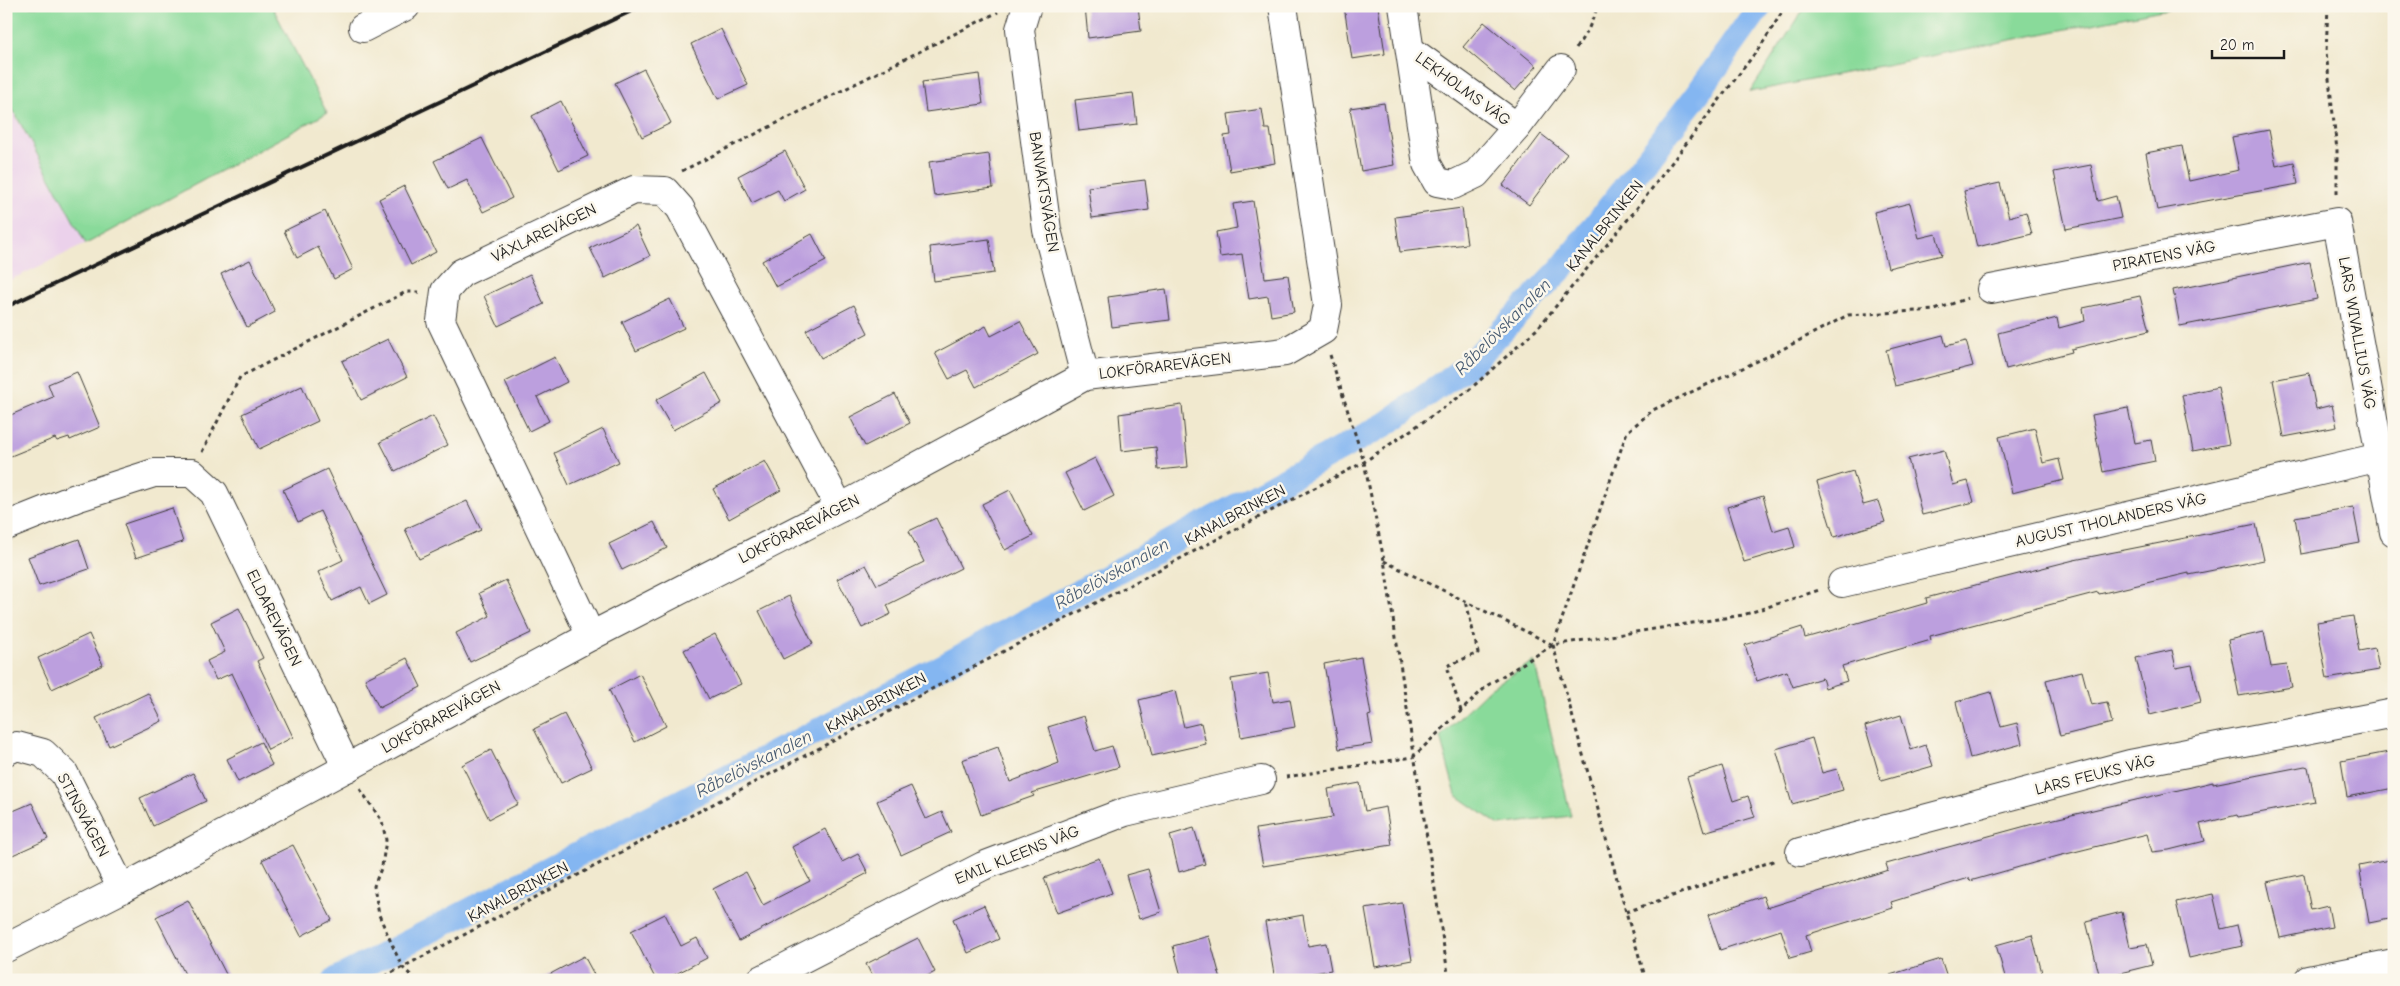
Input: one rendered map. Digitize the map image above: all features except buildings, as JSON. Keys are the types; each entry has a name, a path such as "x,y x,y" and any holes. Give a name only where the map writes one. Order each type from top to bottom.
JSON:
{"street":[{"path":"363,28 406,6"},
{"path":"1283,6 1328,305 1323,330"},
{"name":"LEKHOLMS VÄG","path":"1403,6 1427,164 1438,182 1453,185 1476,174 1517,127 1561,69"},
{"name":"BANVAKTSVÄGEN","path":"1016,8 1047,230 1085,376"},
{"name":"LEKHOLMS VÄG","path":"1410,50 1517,127"},
{"name":"VÄXLAREVÄGEN","path":"445,291 461,273 634,190 665,191"},
{"path":"665,191 680,208 840,508"},
{"name":"PIRATENS VÄG","path":"1992,289 2337,222"},
{"name":"LARS WIVALLIUS VÄG","path":"2337,222 2394,532"},
{"path":"445,291 441,321 591,636"},
{"name":"LOKFÖRAREVÄGEN","path":"6,948 122,889 591,636 840,508 1085,376 1285,352 1323,330"},
{"name":"AUGUST THOLANDERS VÄG","path":"1842,583 2380,457"},
{"path":"6,526 76,498 154,473 192,473"},
{"name":"ELDAREVÄGEN","path":"192,473 214,494 347,768"},
{"name":"LARS FEUKS VÄG","path":"1800,852 2130,764 2394,713"},
{"name":"STINSVÄGEN","path":"6,750 17,746 43,753 64,773 122,889"},
{"name":"EMIL KLEENS VÄG","path":"761,980 983,866 1125,812 1261,780"},
{"path":"2308,980 2394,963"}],"path":[{"path":"1561,69 1588,30 1598,6"},
{"name":"KANALBRINKEN","path":"378,980 1364,462 1468,391 1537,329 1640,204 1762,44 1786,6"},
{"path":"2328,6 2326,52 2336,150 2337,222"},
{"path":"665,191 683,169 1016,8"},
{"path":"1646,980 1553,645 1627,432 1653,410 1779,351 1848,315 1935,310 1992,289"},
{"path":"192,473 240,377 406,292 445,291"},
{"path":"1323,330 1364,462 1384,560 1448,980"},
{"path":"1384,560 1553,645"},
{"path":"1261,780 1413,757 1488,685 1553,645 1742,614 1842,583"},
{"path":"1461,711 1447,666 1478,653 1466,602"},
{"path":"347,768 382,821 386,840 382,866 374,886 378,915 402,967 416,980"},
{"path":"1626,912 1800,852"}],"shaded area":[{"path":"6,99 86,244 6,282"}],"green space":[{"path":"6,6 272,6 327,113 86,244 6,97"},
{"path":"1806,6 2182,6 1750,92"},
{"path":"1534,661 1571,816 1499,825 1456,795 1440,737 1490,688"}],"waterway":[{"name":"Råbelövskanalen","path":"335,980 949,663 1386,424 1469,365 1561,269 1693,100 1760,6"}],"railway":[{"path":"6,307 642,6"}]}
